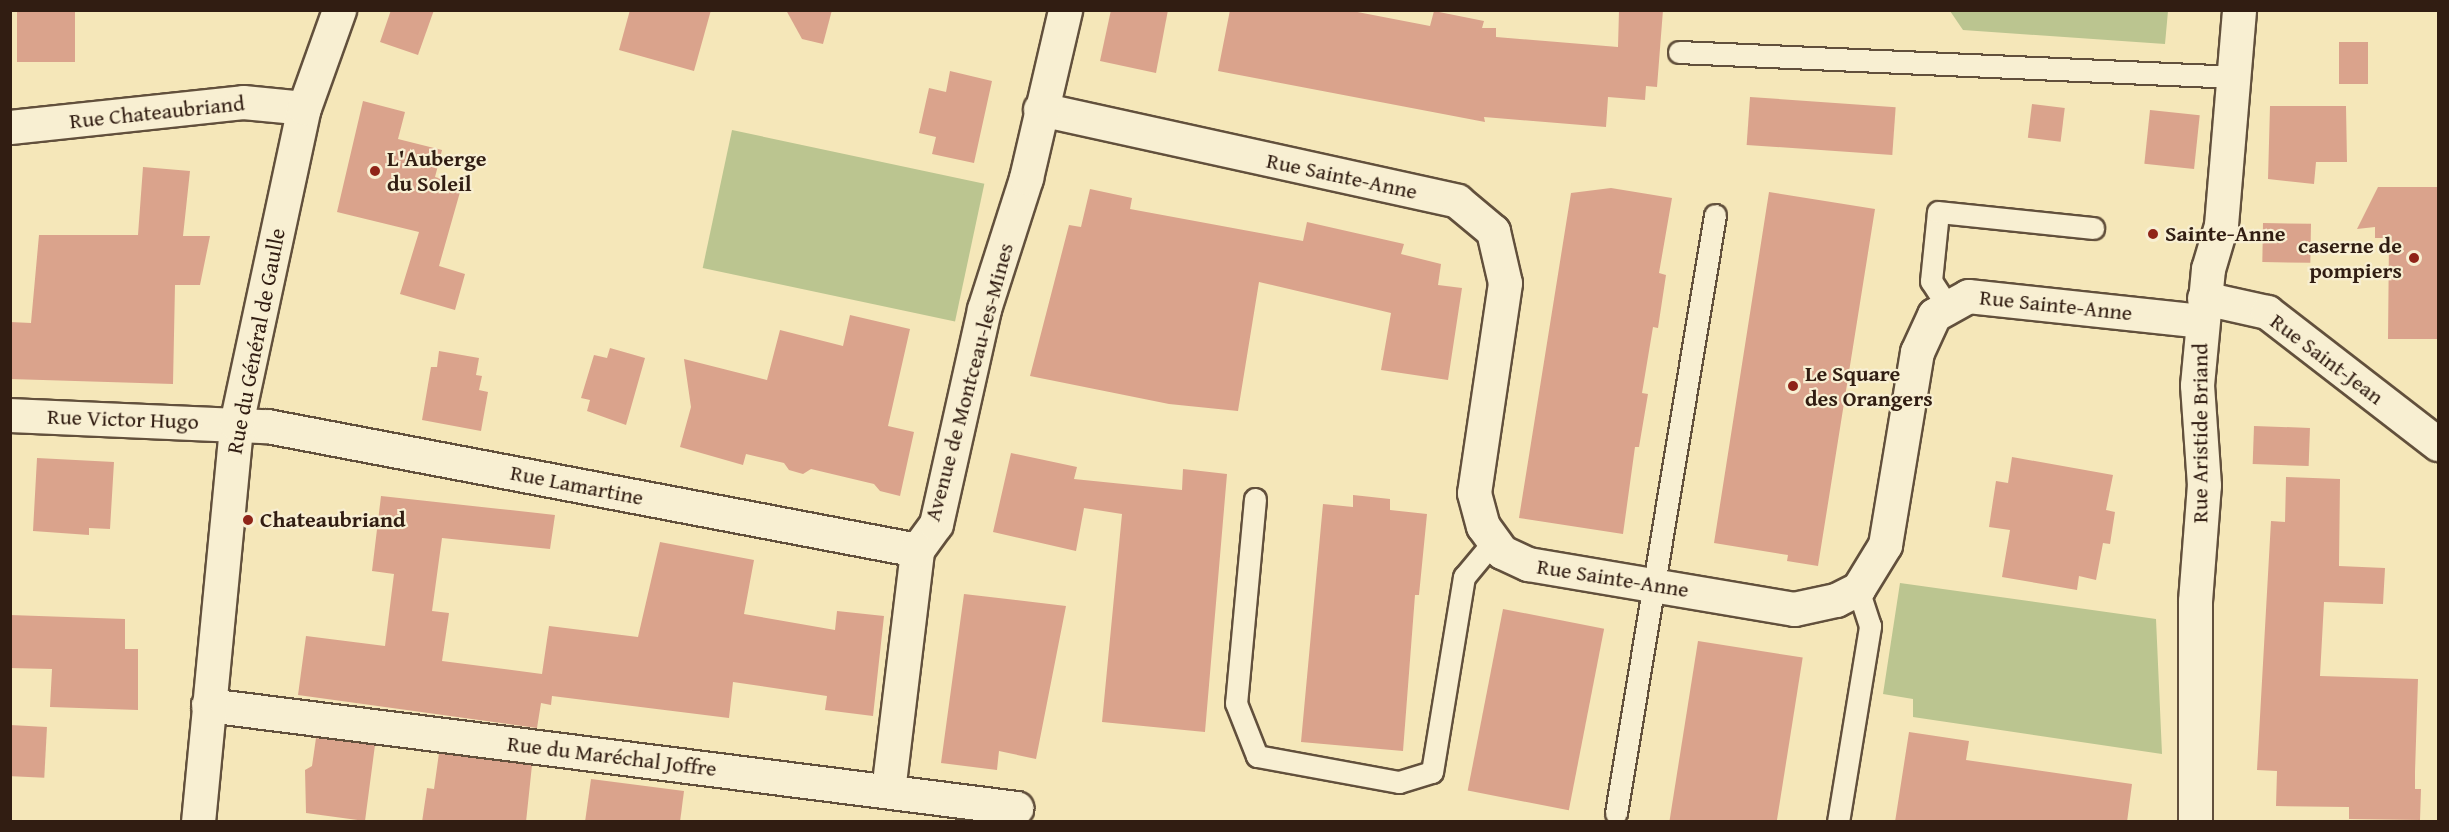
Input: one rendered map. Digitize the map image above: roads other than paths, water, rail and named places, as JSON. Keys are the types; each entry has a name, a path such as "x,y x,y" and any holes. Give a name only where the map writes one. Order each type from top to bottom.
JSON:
{"street":[{"name":"Rue du Général de Gaulle","path":"198,822 207,705 236,424 304,108 339,10"},
{"name":"Avenue de Montceau-les-Mines","path":"907,803 917,550 936,524 984,309 1026,178 1040,109 1065,10"},
{"name":"Rue Aristide Briand","path":"2195,822 2195,601 2204,485 2197,385 2203,309 2221,225 2239,10"},
{"name":"Rue Chateaubriand","path":"10,127 243,102 304,108"},
{"name":"Rue Sainte-Anne","path":"1040,109 1456,201 1493,231 1505,283 1474,493 1483,526 1502,552 1528,564 1654,583 1794,609 1836,600 1858,589 1885,544 1917,352 1934,315 1968,296 2203,309"},
{"name":"Rue Saint-Jean","path":"2203,309 2267,312 2439,444"},
{"name":"Rue Victor Hugo","path":"10,415 236,424"},
{"name":"Rue Lamartine","path":"236,424 267,426 917,550"},
{"name":"Rue du Maréchal Joffre","path":"207,705 907,803 1016,808"}],"lane":[{"path":"1679,52 2235,77"},
{"path":"1948,307 1931,281 1938,212 2093,228"},
{"path":"1616,813 1715,215"},
{"path":"1255,499 1236,703 1257,756 1399,782 1432,772 1464,577 1494,541"},
{"path":"1838,822 1870,626 1858,589"}],"place":[{"name":"L'Auberge du Soleil","path":"375,171"},
{"name":"Sainte-Anne","path":"2153,234"},
{"name":"caserne de pompiers","path":"2414,258"},
{"name":"Le Square des Orangers","path":"1793,386"},
{"name":"Chateaubriand","path":"248,520"}]}
